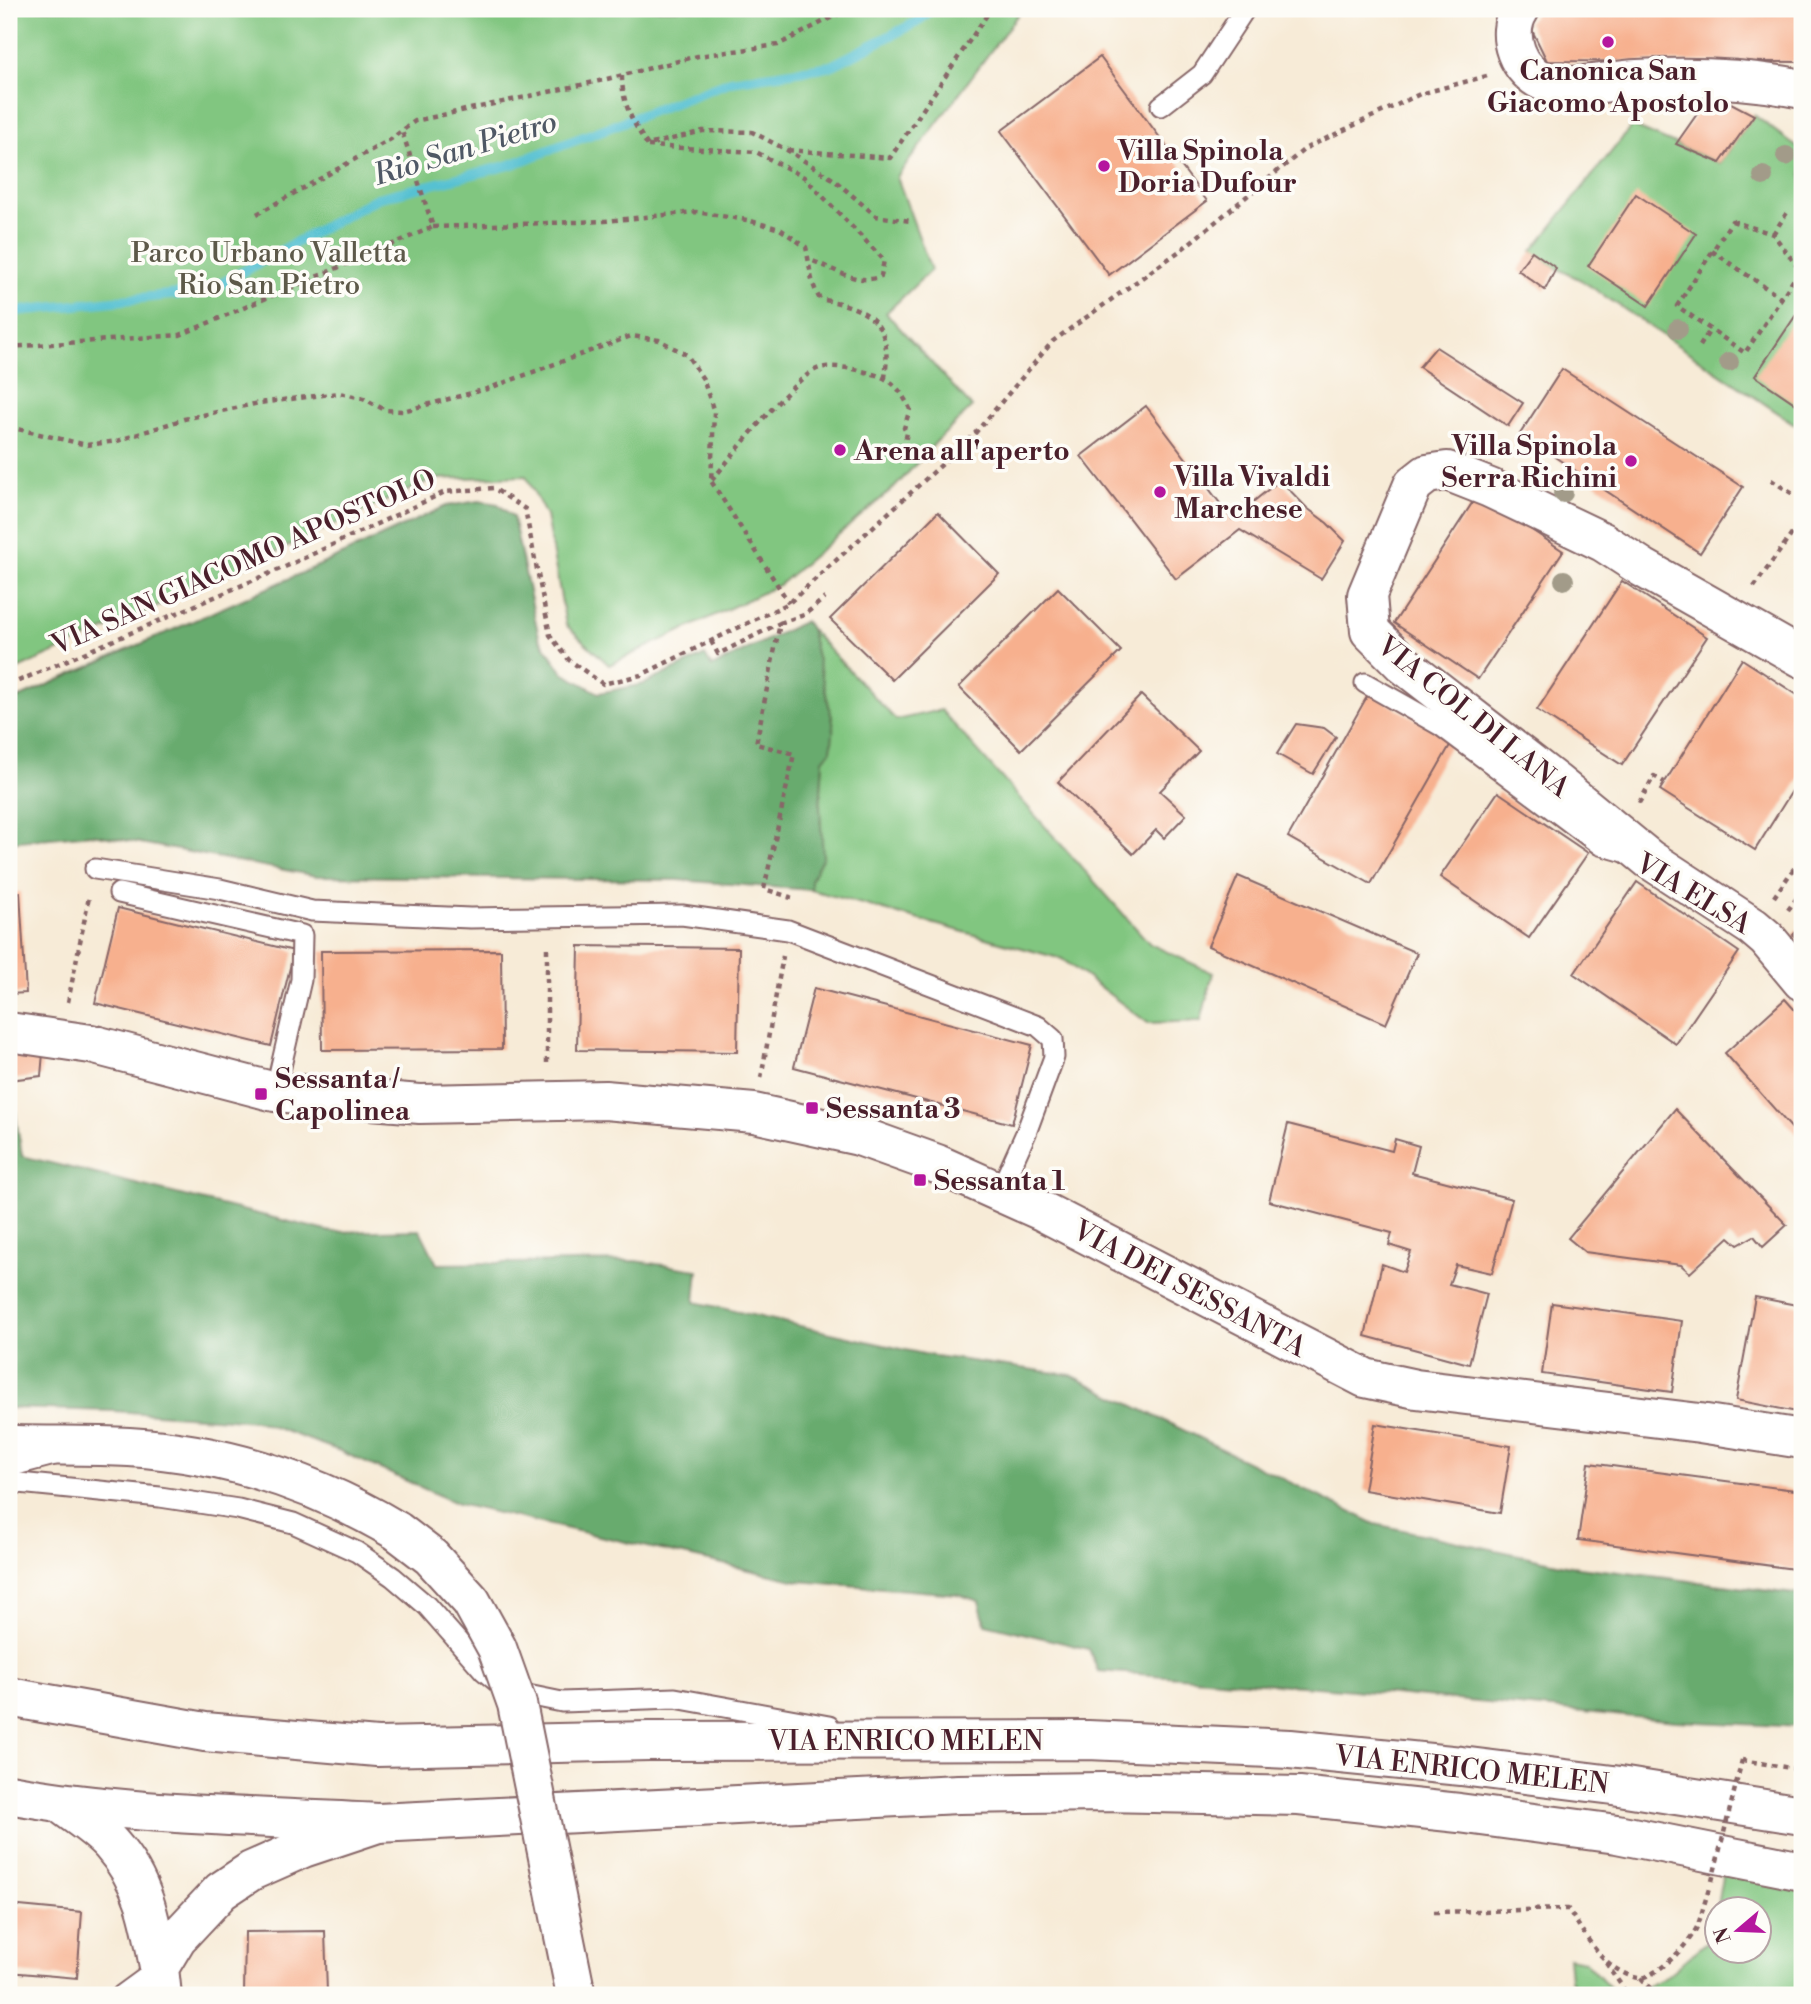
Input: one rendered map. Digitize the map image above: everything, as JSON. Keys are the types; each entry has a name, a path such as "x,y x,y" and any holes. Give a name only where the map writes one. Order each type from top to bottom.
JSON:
{"main road":[{"path":"1520,9 1512,29 1514,48 1522,65 1548,84 1572,85 1634,79 1700,77 1802,89"},
{"name":"VIA COL DI LANA","path":"1649,859 1555,782 1402,664 1370,631 1367,595 1413,485 1427,474 1447,471 1490,488 1603,542 1643,568 1802,658"},
{"name":"VIA ELSA","path":"1649,859 1753,927 1767,939 1802,981"},
{"name":"VIA DEI SESSANTA","path":"9,1032 91,1044 275,1092 419,1104 605,1100 754,1113 859,1136 937,1164 1044,1212 1365,1378 1416,1389 1700,1423 1802,1439"},
{"path":"9,1445 130,1447 204,1456 265,1470 330,1495 397,1531 431,1557 471,1601 497,1648 517,1704 576,1995"},
{"path":"9,1457 51,1446"},
{"name":"VIA ENRICO MELEN","path":"9,1697 205,1732 377,1747 649,1741 1088,1740 1290,1749 1614,1785 1802,1815"},
{"name":"VIA ENRICO MELEN","path":"378,1823 958,1794 1102,1792 1299,1796 1618,1834 1802,1871"},
{"path":"9,1794 60,1803 128,1809 378,1823"},
{"path":"60,1803 110,1842 135,1877 149,1912 160,1982"},
{"path":"160,1982 177,1938 222,1891 251,1871 303,1848 378,1823"}],"lane":[{"path":"1161,106 1202,74 1245,9"},
{"name":"VIA ELSA","path":"1365,682 1441,726 1600,845 1649,859"},
{"path":"95,869 220,889 312,911 470,918 682,915 788,930 1038,1026 1053,1039 1054,1058 1026,1133 999,1193"},
{"path":"119,893 302,935 301,980 275,1092"},
{"path":"9,1482 160,1497 238,1509 293,1524 357,1552 393,1577 427,1606 484,1671 508,1691 562,1702 675,1698 913,1741"},
{"path":"122,1995 160,1982"}],"path":[{"path":"257,214 391,139 415,121 622,76 698,56 778,45 848,9"},
{"path":"787,150 890,158 992,9"},
{"name":"VIA SAN GIACOMO APOSTOLO","path":"9,685 287,566 445,492 493,488 525,509 550,635 569,660 603,684 641,675 789,603 971,438 1053,341 1181,250 1306,148 1420,94 1492,75"},
{"path":"622,76 622,90 629,117 648,146"},
{"path":"402,131 433,227"},
{"path":"648,146 702,131 752,132 833,179 876,216 910,221"},
{"path":"648,146 756,152 804,177 884,260 881,276 873,280 855,278 809,259"},
{"path":"1773,234 1788,211"},
{"path":"9,347 180,335 433,227 606,221 696,212 747,220 780,229 806,247 812,268 812,286 820,299 848,304 871,316 883,334 888,356 885,377"},
{"path":"1732,221 1773,234 1800,270 1745,353 1676,306 1732,221"},
{"path":"1712,251 1781,298"},
{"path":"1700,346 1710,330"},
{"path":"9,427 87,445 117,440 184,419 258,403 339,393 363,398 386,410 403,411 487,389 631,335 659,340 687,355 703,379 714,412 711,481 789,603"},
{"path":"711,481 791,388 819,368 849,367 885,377 901,390 910,409 904,428 907,433 903,450"},
{"path":"1770,480 1796,496 1802,496"},
{"path":"1732,617 1802,520"},
{"path":"711,641 718,654 780,623 804,615 825,598"},
{"path":"754,1113 788,930 790,897 764,889 794,754 756,744 780,623"},
{"path":"1796,784 1802,788"},
{"path":"1753,927 1802,858"},
{"path":"60,1040 95,869"},
{"path":"546,1101 547,917"},
{"path":"1640,1978 1659,1968 1684,1949 1697,1926 1712,1881 1742,1760 1802,1770"},
{"path":"1434,1912 1568,1909 1628,1995"},
{"path":"1602,1957 1615,1968 1640,1978 1651,1989 1665,1995"}],"green space":[{"name":"Parco Urbano Valletta Rio San Pietro","path":"9,9 1022,9 897,177 931,270 886,313 972,407 896,486 779,585 609,665 566,625 546,516 526,476 433,479 9,673"},
{"path":"1754,115 1802,151 1802,429 1581,280 1556,268 1532,251 1632,126 1720,163"},
{"path":"479,501 498,504 513,517 539,637 563,673 599,693 644,684 705,655 712,667 805,621 810,629 834,726 831,750 823,760 820,808 823,857 811,879 811,890 678,880 316,876 92,834 9,842 9,702 320,565 446,506"},
{"path":"810,629 896,720 941,710 1150,944 1213,973 1201,1021 1148,1023 1062,959 811,890 811,879 822,857 820,808 823,760 834,726"},
{"path":"15,1111 22,1156 331,1232 420,1230 437,1264 636,1261 698,1270 695,1302 928,1355 1071,1375 1375,1524 1571,1566 1802,1595 1802,1727 1676,1721 1342,1689 1098,1671 1089,1649 985,1624 979,1601 957,1594 798,1581 458,1504 340,1451 257,1421 113,1411 9,1408 9,1112"},
{"path":"1725,1860 1802,1878 1802,1995 1625,1995 1663,1979 1702,1946 1702,1966 1772,1966 1772,1896 1719,1896"},
{"path":"1568,1958 1585,1961 1617,1995 1577,1995 1570,1979"}],"building":[{"path":"1153,9 1169,9 1158,16"},
{"path":"1539,9 1802,9 1802,62 1547,61 1528,22"},
{"name":"Villa Spinola Doria Dufour","path":"1100,57 1207,201 1109,275 1001,131"},
{"path":"1708,91 1754,115 1720,163 1676,144 1697,114 1687,107 1695,94"},
{"path":"1636,194 1696,234 1648,306 1588,266"},
{"path":"1532,251 1556,268 1545,290 1518,270"},
{"path":"1802,306 1802,408 1755,376"},
{"path":"1436,347 1523,403 1508,426 1419,367"},
{"name":"Villa Spinola Serra Richini","path":"1562,369 1743,487 1700,553 1520,434"},
{"name":"Villa Vivaldi Marchese","path":"1146,406 1232,519 1280,480 1307,508 1327,523 1345,541 1321,579 1240,530 1176,579 1081,456"},
{"path":"1478,494 1563,551 1478,679 1394,623"},
{"path":"938,512 999,574 892,680 830,619"},
{"path":"1622,581 1707,637 1622,765 1537,710"},
{"path":"1058,588 1121,651 1021,750 959,687"},
{"path":"1742,659 1802,698 1802,775 1755,850 1660,790"},
{"path":"1369,693 1453,740 1371,884 1288,837"},
{"path":"1141,695 1199,751 1160,791 1186,815 1164,838 1156,830 1133,854 1058,782"},
{"path":"1296,724 1324,728 1336,737 1313,774 1277,754"},
{"path":"1498,792 1588,853 1529,938 1440,877"},
{"path":"1238,876 1417,953 1386,1024 1208,946"},
{"path":"1637,882 1739,952 1676,1044 1574,974"},
{"path":"20,892 26,993 9,994 9,893"},
{"path":"118,908 294,951 271,1046 95,1003"},
{"path":"1802,925 1802,943 1793,935"},
{"path":"579,946 739,948 737,1052 577,1050"},
{"path":"501,950 502,1049 322,1050 321,951"},
{"path":"814,988 1032,1045 1012,1124 794,1067"},
{"path":"1785,999 1802,1018 1802,1140 1725,1053"},
{"path":"9,1049 43,1053 41,1076 9,1080"},
{"path":"1675,1109 1787,1225 1763,1247 1754,1236 1738,1245 1729,1237 1690,1273 1681,1265 1585,1252 1568,1238"},
{"path":"1288,1124 1392,1151 1395,1139 1419,1146 1412,1173 1512,1199 1492,1273 1456,1265 1449,1284 1487,1294 1469,1364 1365,1336 1382,1264 1404,1272 1411,1252 1389,1245 1392,1233 1269,1201"},
{"path":"1755,1297 1802,1306 1802,1413 1736,1400"},
{"path":"1552,1303 1682,1321 1672,1392 1542,1374"},
{"path":"1375,1424 1511,1446 1500,1513 1364,1490"},
{"path":"1589,1463 1802,1491 1802,1570 1578,1540"},
{"path":"9,1905 82,1912 77,1978 9,1972"},
{"path":"325,1931 327,1993 244,1995 245,1932"}],"waterway":[{"name":"Rio San Pietro","path":"9,312 208,291 377,198 510,165 731,81 831,66 917,22 932,9"}],"place":[{"name":"Canonica San Giacomo Apostolo","path":"1608,42"},
{"name":"Villa Spinola Doria Dufour","path":"1104,166"},
{"name":"Arena all'aperto","path":"840,450"},
{"name":"Villa Spinola Serra Richini","path":"1631,461"},
{"name":"Villa Vivaldi Marchese","path":"1160,492"},
{"name":"Sessanta / Capolinea","path":"261,1094"},
{"name":"Sessanta 3","path":"812,1108"},
{"name":"Sessanta 1","path":"920,1180"}]}
